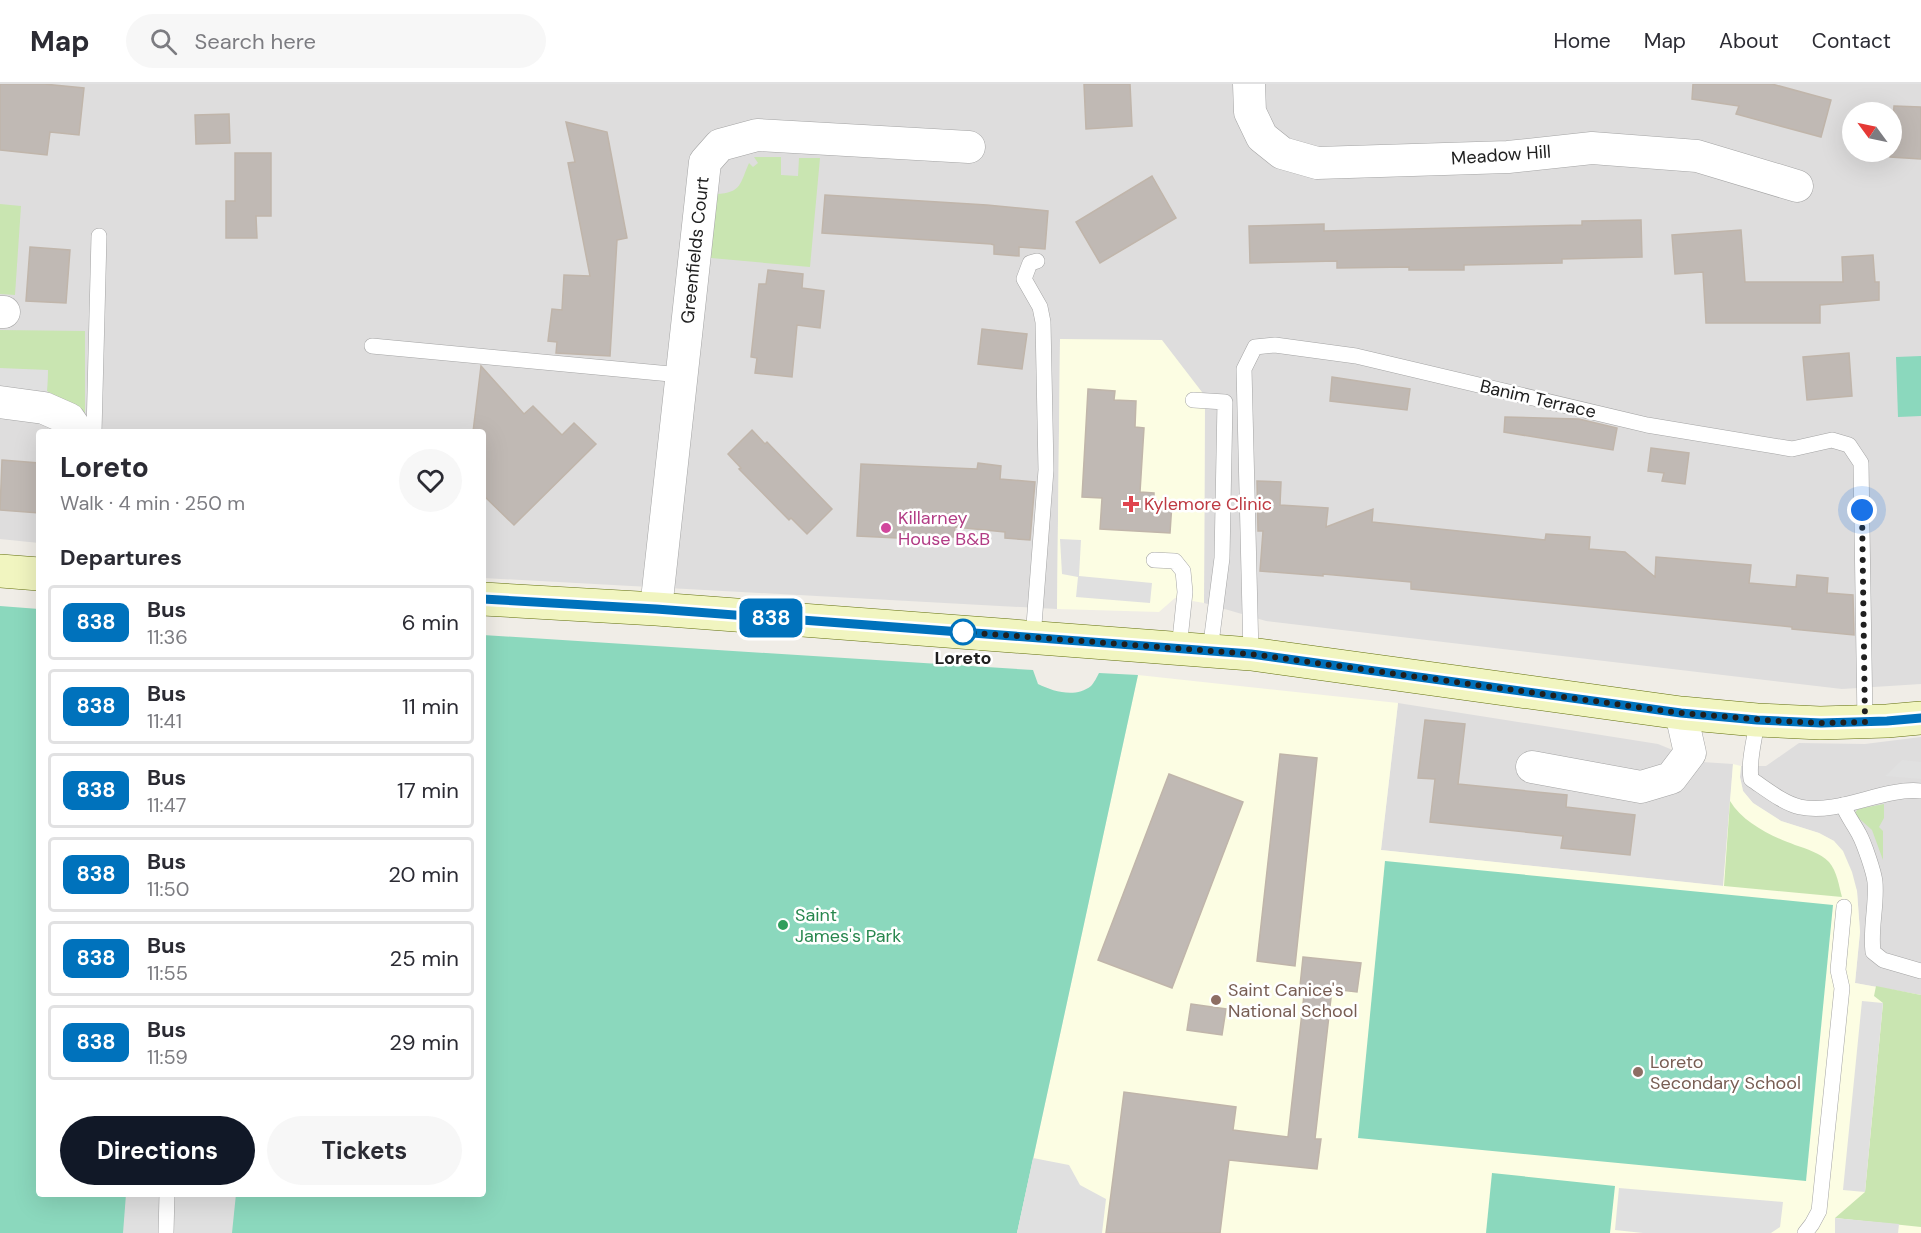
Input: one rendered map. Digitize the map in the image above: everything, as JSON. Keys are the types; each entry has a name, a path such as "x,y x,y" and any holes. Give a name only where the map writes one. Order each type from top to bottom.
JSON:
{"main road":[{"path":"0,571 36,574"},
{"path":"486,598 1251,654 1681,713 1757,720 1821,723 1921,718"}],"street":[{"name":"Meadow Hill","path":"1250,84 1250,112 1262,137 1282,153 1317,163 1508,157 1592,148 1697,156 1797,186"},
{"name":"Greenfields Court","path":"656,609 705,162 720,145 757,135 969,147"},
{"path":"0,402 44,408 69,419 76,429"},
{"path":"1532,767 1641,786 1671,778 1690,753 1681,713"}],"lane":[{"path":"94,429 99,236"},
{"path":"1033,638 1046,470 1043,333 1040,307 1024,279 1030,263 1037,261"},
{"name":"Banim Terrace","path":"1251,654 1244,369 1255,347 1275,345 1356,356 1647,425 1792,449 1832,440 1850,445 1861,463 1865,722"},
{"path":"372,346 681,375"},
{"path":"1193,400 1225,402 1222,558 1195,650"},
{"path":"1154,560 1175,561 1183,571 1195,650"},
{"path":"1757,720 1749,766 1751,779 1800,807 1843,805 1879,796 1921,791"},
{"path":"1843,805 1848,818 1859,834 1875,880 1871,938 1873,952 1883,960 1921,971"},
{"path":"1804,1233 1819,1211 1842,988 1838,970 1844,907"},
{"path":"166,1233 168,1197"}],"shaded area":[{"path":"0,84 1921,84 1921,684 1842,689 1266,621 1204,603 1205,396 1060,339 1057,609 486,578 486,429 36,429 36,543 0,539"},
{"name":"Kylemore Clinic","path":"1060,339 1162,340 1205,396 1204,603 1175,598 1159,612 1057,609"},
{"path":"0,368 48,370 47,391 0,388"},
{"path":"1060,539 1081,540 1079,576 1152,583 1150,603 1076,597 1078,577 1062,574"},
{"path":"1138,675 1398,703 1381,850 1723,886 1733,764 1741,766 1740,777 1743,791 1753,803 1781,821 1819,833 1834,841 1843,851 1857,891 1860,932 1855,983 1921,995 1921,1233 1017,1233"},
{"path":"1398,703 1658,744 1702,762 1733,764 1724,886 1381,850"},
{"path":"1921,737 1921,995 1855,983 1860,932 1857,891 1834,841 1819,833 1781,821 1753,803 1743,791 1740,777 1741,766 1766,766 1799,743 1865,744"},
{"path":"1902,760 1921,762 1921,779 1885,776"},
{"path":"1862,1001 1883,1003 1865,1192 1843,1190"},
{"path":"1033,1158 1069,1165 1080,1185 1106,1199 1102,1233 1017,1233"},
{"path":"1619,1188 1783,1202 1780,1227 1771,1233 1643,1233 1615,1230"},
{"path":"126,1197 236,1197 232,1233 123,1233"},
{"path":"1835,1218 1899,1224 1898,1233 1835,1233"}],"green space":[{"path":"754,157 781,157 781,175 798,176 799,158 820,158 810,267 711,258 716,194 731,192 739,186 749,163 753,167 758,163"},
{"path":"0,204 21,206 15,295 0,294"},
{"path":"0,330 85,331 85,413 47,391 48,370 0,371"},
{"path":"1921,356 1921,416 1898,417 1896,357"},
{"name":"Saint James's Park","path":"0,606 36,609 36,1197 486,1197 486,635 1033,670 1038,684 1072,693 1085,690 1092,685 1099,673 1138,675 1017,1233 0,1233"},
{"path":"1730,801 1743,816 1759,828 1777,838 1813,852 1829,862 1834,870 1842,897 1724,886"},
{"path":"1884,804 1884,818 1879,827 1883,831 1883,860 1872,830 1854,814 1858,809"},
{"name":"Loreto Secondary School","path":"1385,861 1833,905 1806,1181 1358,1138"},
{"path":"1876,986 1921,995 1921,1227 1835,1218 1865,1192 1883,1003 1874,996"},
{"path":"1492,1173 1615,1186 1610,1233 1486,1233"}],"building":[{"path":"0,84 44,84 84,88 79,135 50,132 47,155 0,150"},
{"path":"1084,84 1130,84 1132,126 1086,129"},
{"path":"1693,84 1772,84 1831,100 1821,137 1736,114 1739,106 1692,99"},
{"path":"1902,106 1921,107 1921,159 1902,158"},
{"path":"229,114 230,143 196,144 195,115"},
{"path":"566,122 607,132 627,238 617,240 610,356 556,353 557,342 548,341 552,309 562,310 564,275 590,276 568,163 575,162"},
{"path":"235,153 271,153 271,216 256,216 257,238 226,238 226,201 235,201"},
{"path":"1152,176 1176,218 1100,263 1076,222"},
{"path":"825,195 1048,211 1045,249 1019,247 1019,256 994,254 994,245 991,244 822,233"},
{"path":"1641,220 1642,257 1562,259 1562,263 1464,265 1464,270 1409,270 1409,267 1337,268 1337,261 1250,263 1249,226 1324,224 1324,231 1582,225 1582,221"},
{"path":"1741,230 1745,282 1843,282 1842,257 1873,255 1875,282 1879,282 1879,300 1820,305 1820,323 1706,323 1703,272 1675,274 1672,235"},
{"path":"30,247 70,250 66,303 26,301"},
{"path":"768,270 803,274 802,288 824,291 820,328 797,325 792,377 755,373 757,358 751,357 759,284 766,284"},
{"path":"982,329 1027,334 1022,369 978,364"},
{"path":"1849,353 1852,396 1807,400 1803,357"},
{"path":"481,366 524,414 533,406 562,435 574,423 596,444 514,525 486,498 486,429 473,429"},
{"path":"1332,377 1410,389 1407,410 1330,401"},
{"path":"1088,389 1115,391 1114,400 1136,401 1135,427 1144,428 1140,492 1154,493 1154,501 1172,503 1170,533 1100,529 1102,498 1082,497"},
{"path":"1505,417 1579,419 1617,428 1613,450 1504,432"},
{"path":"752,430 765,444 767,442 832,509 807,534 791,518 789,520 739,469 741,468 728,454"},
{"path":"1651,448 1689,453 1685,484 1662,481 1664,473 1648,471"},
{"path":"2,460 36,463 36,513 0,510"},
{"path":"978,463 1001,466 1000,479 1035,482 1030,540 1005,538 1005,532 955,527 954,537 939,537 939,540 857,536 861,464 977,469"},
{"path":"1257,481 1281,482 1280,505 1328,508 1326,527 1373,509 1372,522 1545,540 1546,534 1590,537 1589,549 1625,552 1655,577 1656,557 1751,565 1749,583 1796,587 1797,575 1828,578 1827,593 1853,595 1854,635 1411,589 1411,582 1260,571 1263,531 1258,531"},
{"path":"1425,720 1465,724 1458,784 1567,795 1566,807 1635,815 1630,855 1561,848 1563,836 1430,822 1435,779 1418,778"},
{"path":"1280,754 1317,758 1295,966 1257,961"},
{"path":"1169,774 1243,802 1172,988 1098,960"},
{"path":"1303,957 1361,963 1357,992 1332,989 1315,1139 1321,1139 1317,1169 1229,1160 1220,1233 1106,1233 1124,1092 1236,1107 1233,1130 1288,1137 1305,986 1300,986"},
{"path":"1191,1004 1226,1009 1222,1035 1187,1030"}],"bus line":[{"name":"838","path":"486,599 656,609 1251,654 1681,713 1757,720 1821,723 1921,718"}],"place":[{"name":"Kylemore Clinic","path":"1131,504"},
{"name":"Killarney House B&B","path":"886,528"},
{"name":"Loreto","path":"963,632"},
{"name":"Saint James's Park","path":"783,925"},
{"name":"Saint Canice's National School","path":"1216,1000"},
{"name":"Loreto Secondary School","path":"1638,1072"}],"route":[{"path":"963,632 1251,654 1681,713 1757,720 1821,723 1865,722 1862,510"}]}
